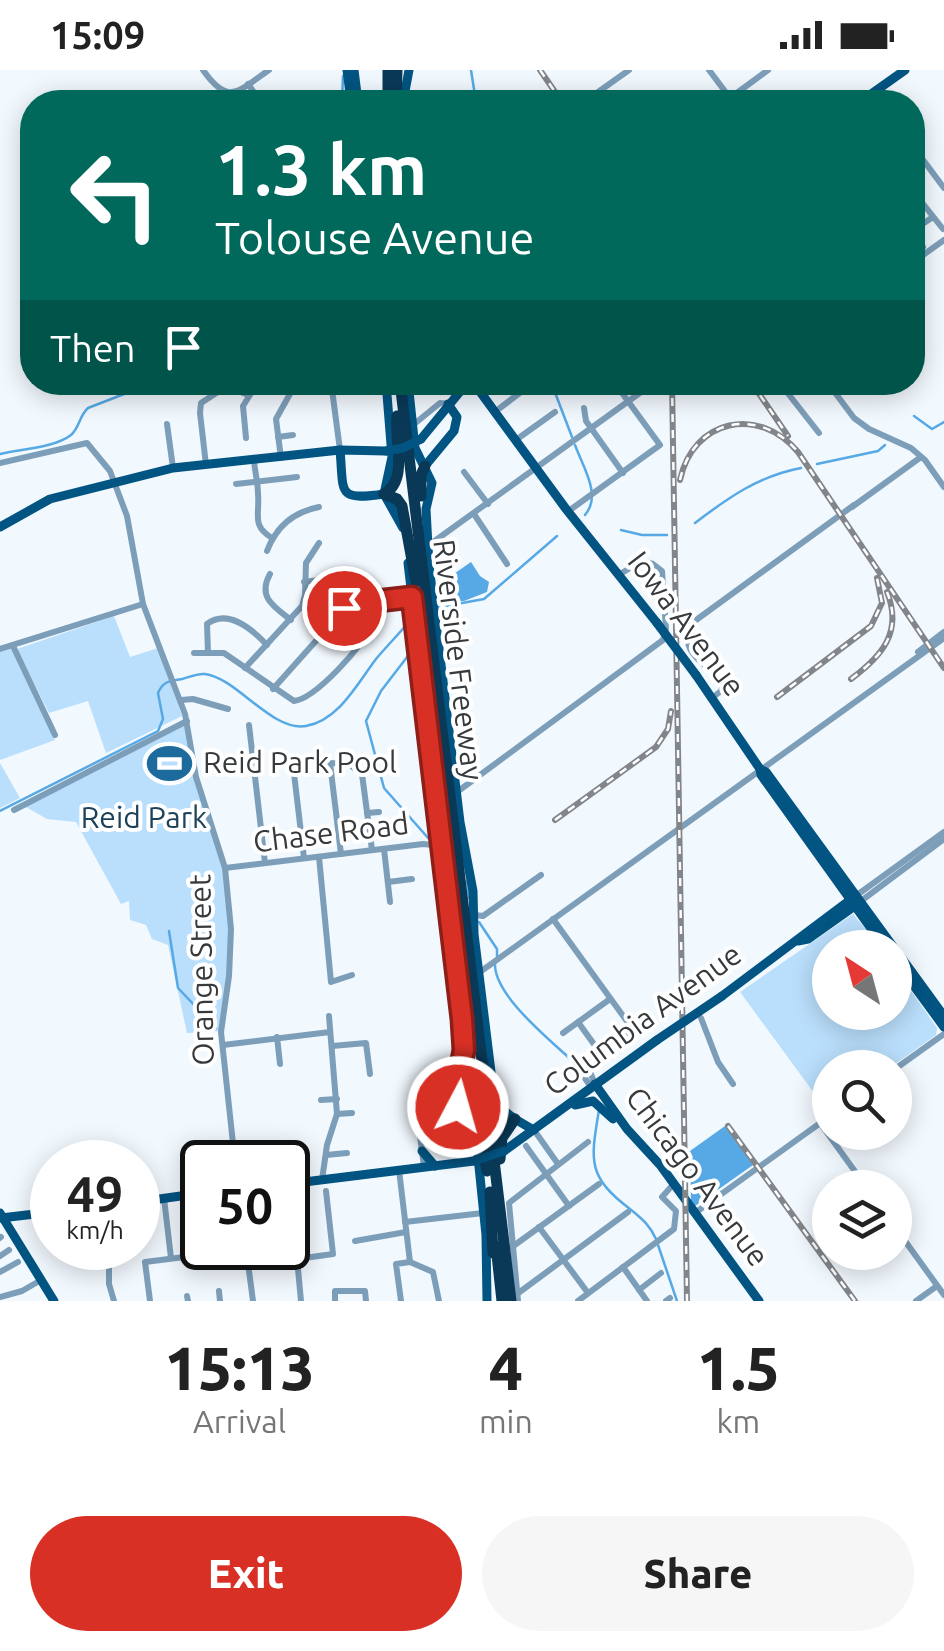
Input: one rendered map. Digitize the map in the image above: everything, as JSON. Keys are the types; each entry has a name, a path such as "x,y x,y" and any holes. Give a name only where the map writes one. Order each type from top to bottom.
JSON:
{"highway":[{"name":"Riverside Freeway","path":"397,395 396,416 482,1063 507,1299"},
{"name":"Riverside Freeway","path":"399,395 487,1171 507,1299"},
{"path":"396,416 398,476 389,499 403,510 420,581"},
{"path":"420,581 421,475 425,460"},
{"path":"421,498 424,485 433,487"},
{"path":"458,1107 472,1094 467,999"},
{"path":"482,1063 512,1122 500,1147 502,1228"},
{"path":"458,1107 471,1110 476,1116 487,1171"}],"main road":[{"path":"878,90 905,70"},
{"path":"396,395 389,499 403,527 412,597 462,1019 464,1050 456,1093 458,1107 477,1147 488,1301"},
{"path":"402,395 433,487 426,510 432,595 470,868 492,1088 512,1122"},
{"path":"0,526 50,498 174,468 340,450 403,448 421,439 459,395"},
{"name":"Iowa Avenue","path":"483,395 696,676 875,930"},
{"name":"Iowa Avenue","path":"486,395 500,408 539,467"},
{"path":"425,460 457,424 451,401"},
{"path":"438,420 450,416 457,424"},
{"path":"340,450 345,493 357,498 389,499"},
{"name":"Iowa Avenue","path":"856,900 880,930"},
{"name":"Columbia Avenue","path":"310,1181 474,1161 504,1150 512,1122 554,1114 856,900"},
{"name":"Iowa Avenue","path":"912,972 944,1016"},
{"path":"912,984 944,1030"},
{"name":"Chicago Avenue","path":"593,1086 613,1119 695,1213 755,1301"},
{"name":"Chicago Avenue","path":"593,1086 755,1301"},
{"path":"554,1114 589,1100 598,1103 613,1119"},
{"path":"422,1151 430,1166"},
{"path":"160,1199 180,1196"},
{"path":"695,1213 704,1235"},
{"path":"30,1215 1,1218 51,1301"}],"street":[{"path":"202,70 218,90"},
{"path":"238,90 269,70"},
{"path":"601,90 629,70"},
{"path":"741,90 768,70"},
{"path":"248,84 253,90"},
{"path":"925,162 944,188"},
{"path":"925,207 943,230"},
{"path":"925,222 933,217"},
{"path":"206,464 200,413 202,402 213,395"},
{"path":"246,438 242,412 248,395"},
{"path":"281,458 277,414 289,395"},
{"path":"333,395 340,450"},
{"path":"500,408 517,395"},
{"path":"575,517 593,495 660,446 623,395"},
{"path":"428,546 637,395"},
{"path":"790,395 819,434"},
{"path":"838,395 863,425 921,456 944,486"},
{"path":"412,425 440,403 451,401"},
{"path":"584,408 584,418 623,473"},
{"path":"520,437 554,412"},
{"path":"168,424 174,468"},
{"path":"278,437 293,436"},
{"name":"Orange Street","path":"0,463 86,443 110,471 127,516 143,604 180,700 196,776 225,868 230,929 222,1045 233,1140"},
{"path":"712,698 722,691 724,684 689,650 687,634 692,623 921,456"},
{"path":"254,460 259,498 256,518 262,532 272,538"},
{"path":"464,472 488,504"},
{"path":"236,484 297,477"},
{"path":"267,552 272,538 293,516 318,507"},
{"path":"474,514 507,564"},
{"path":"246,668 304,601 306,564 319,543"},
{"path":"457,792 663,640 666,629 662,571 644,561 620,574"},
{"path":"270,574 264,588 266,599 291,620"},
{"path":"304,582 335,578 347,606"},
{"path":"274,689 347,606 412,597"},
{"path":"194,653 224,653 294,701 304,700 328,681 371,628 372,602"},
{"path":"0,650 143,604"},
{"path":"208,653 208,624 212,619 237,620 266,645"},
{"path":"478,972 944,635"},
{"path":"14,646 56,735"},
{"path":"180,700 193,698 228,710"},
{"path":"14,810 186,720"},
{"path":"249,726 264,863"},
{"path":"340,854 330,762 349,764 362,774 372,850"},
{"path":"293,765 304,858"},
{"path":"368,813 378,812"},
{"name":"Columbia Avenue","path":"856,900 944,836"},
{"name":"Chase Road","path":"225,868 426,844 442,846"},
{"path":"384,849 390,902"},
{"path":"320,857 330,982 352,975"},
{"path":"475,916 483,916 541,875"},
{"path":"388,882 412,880"},
{"path":"554,919 634,1031 586,1065 582,1074 593,1086"},
{"path":"563,1033 610,999"},
{"path":"322,1180 337,1114 329,1016"},
{"path":"701,1018 718,1062 733,1084"},
{"path":"578,1022 601,1054"},
{"path":"912,1055 944,1030"},
{"path":"222,1045 330,1032"},
{"path":"277,1037 280,1064"},
{"path":"332,1046 366,1043 370,1074"},
{"path":"322,1100 337,1099"},
{"path":"422,1151 417,1112 458,1107"},
{"path":"420,1128 430,1110"},
{"path":"337,1114 352,1113"},
{"path":"512,1122 558,1164"},
{"path":"695,1213 812,1129"},
{"path":"507,1299 512,1247 507,1214 511,1199 588,1142"},
{"path":"526,1146 569,1206"},
{"path":"326,1155 347,1153"},
{"path":"399,1170 410,1262"},
{"path":"512,1247 599,1184"},
{"path":"540,1227 564,1260 582,1299 676,1227 676,1211 662,1196 672,1186"},
{"path":"310,1257 333,1254 326,1191"},
{"path":"164,1198 171,1258"},
{"path":"507,1299 628,1212"},
{"path":"406,1222 484,1213"},
{"path":"355,1241 406,1232"},
{"path":"0,1256 9,1250"},
{"path":"912,1251 944,1295"},
{"path":"150,1301 145,1262 180,1257"},
{"path":"0,1272 18,1262"},
{"path":"401,1301 396,1264 410,1262 433,1272 438,1301"},
{"path":"621,1268 647,1301"},
{"path":"109,1270 114,1301"},
{"path":"249,1270 253,1301"},
{"path":"297,1270 301,1301"},
{"path":"638,1290 661,1273"},
{"path":"3,1298 39,1281"},
{"path":"916,1301 937,1286"},
{"path":"219,1291 220,1301"},
{"path":"334,1301 335,1291 366,1291 366,1301"}],"green space":[{"path":"114,616 130,657 158,648 182,716 106,753 88,701 49,713 17,649"},
{"path":"11,648 55,740 0,760 0,651"},
{"name":"Reid Park","path":"183,724 187,726 195,776 225,873 228,976 220,1031 187,1033 168,945 152,939 146,925 130,920 129,901 121,904 76,822 47,819 24,806"},
{"path":"0,763 20,798 0,808"},
{"path":"853,914 866,930 830,930"},
{"path":"812,942 812,1030 912,1030 912,992 937,1028 936,1035 912,1052 812,1050 812,1090 740,992"}],"water":[{"path":"471,562 489,582 487,592 464,601 438,604 435,587"},
{"path":"725,1126 753,1165 695,1206 691,1201 690,1151"}],"waterway":[{"path":"471,70 474,90"},
{"path":"342,90 343,76"},
{"path":"0,454 64,439 74,432 88,408 122,395"},
{"path":"556,395 572,437"},
{"path":"914,416 932,429 944,422"},
{"path":"575,445 591,490 592,499 585,515"},
{"path":"817,464 878,451 885,445"},
{"path":"695,523 745,489 801,468"},
{"path":"621,530 667,535"},
{"path":"440,607 484,599 557,536"},
{"path":"0,811 158,731 163,719 158,693 170,681 205,674 230,685 280,721 293,726 318,722 338,709 407,624"},
{"path":"414,648 381,691 366,721 384,788 429,839"},
{"path":"467,881 469,898"},
{"path":"479,922 497,949 497,956"},
{"path":"169,931 178,988 216,1028"},
{"path":"495,963 497,976 514,1004 578,1066"},
{"path":"599,1110 594,1142 599,1176 645,1222 656,1239"},
{"path":"658,1245 677,1301"}],"railway":[{"path":"540,70 554,90"},
{"path":"672,395 687,1301"},
{"path":"760,395 788,436"},
{"path":"680,480 687,459 698,443 713,432 747,424 782,437 798,452 944,668"},
{"path":"777,697 871,626 882,603 877,578"},
{"path":"851,679 887,642 892,619 887,592"},
{"path":"555,820 656,747 668,729 671,711"},
{"path":"728,1126 855,1301"}],"place":[{"name":"Reid Park Pool","path":"170,763"}],"route":[{"path":"344,608 412,597 462,1019 464,1050 456,1093 458,1107"}]}
